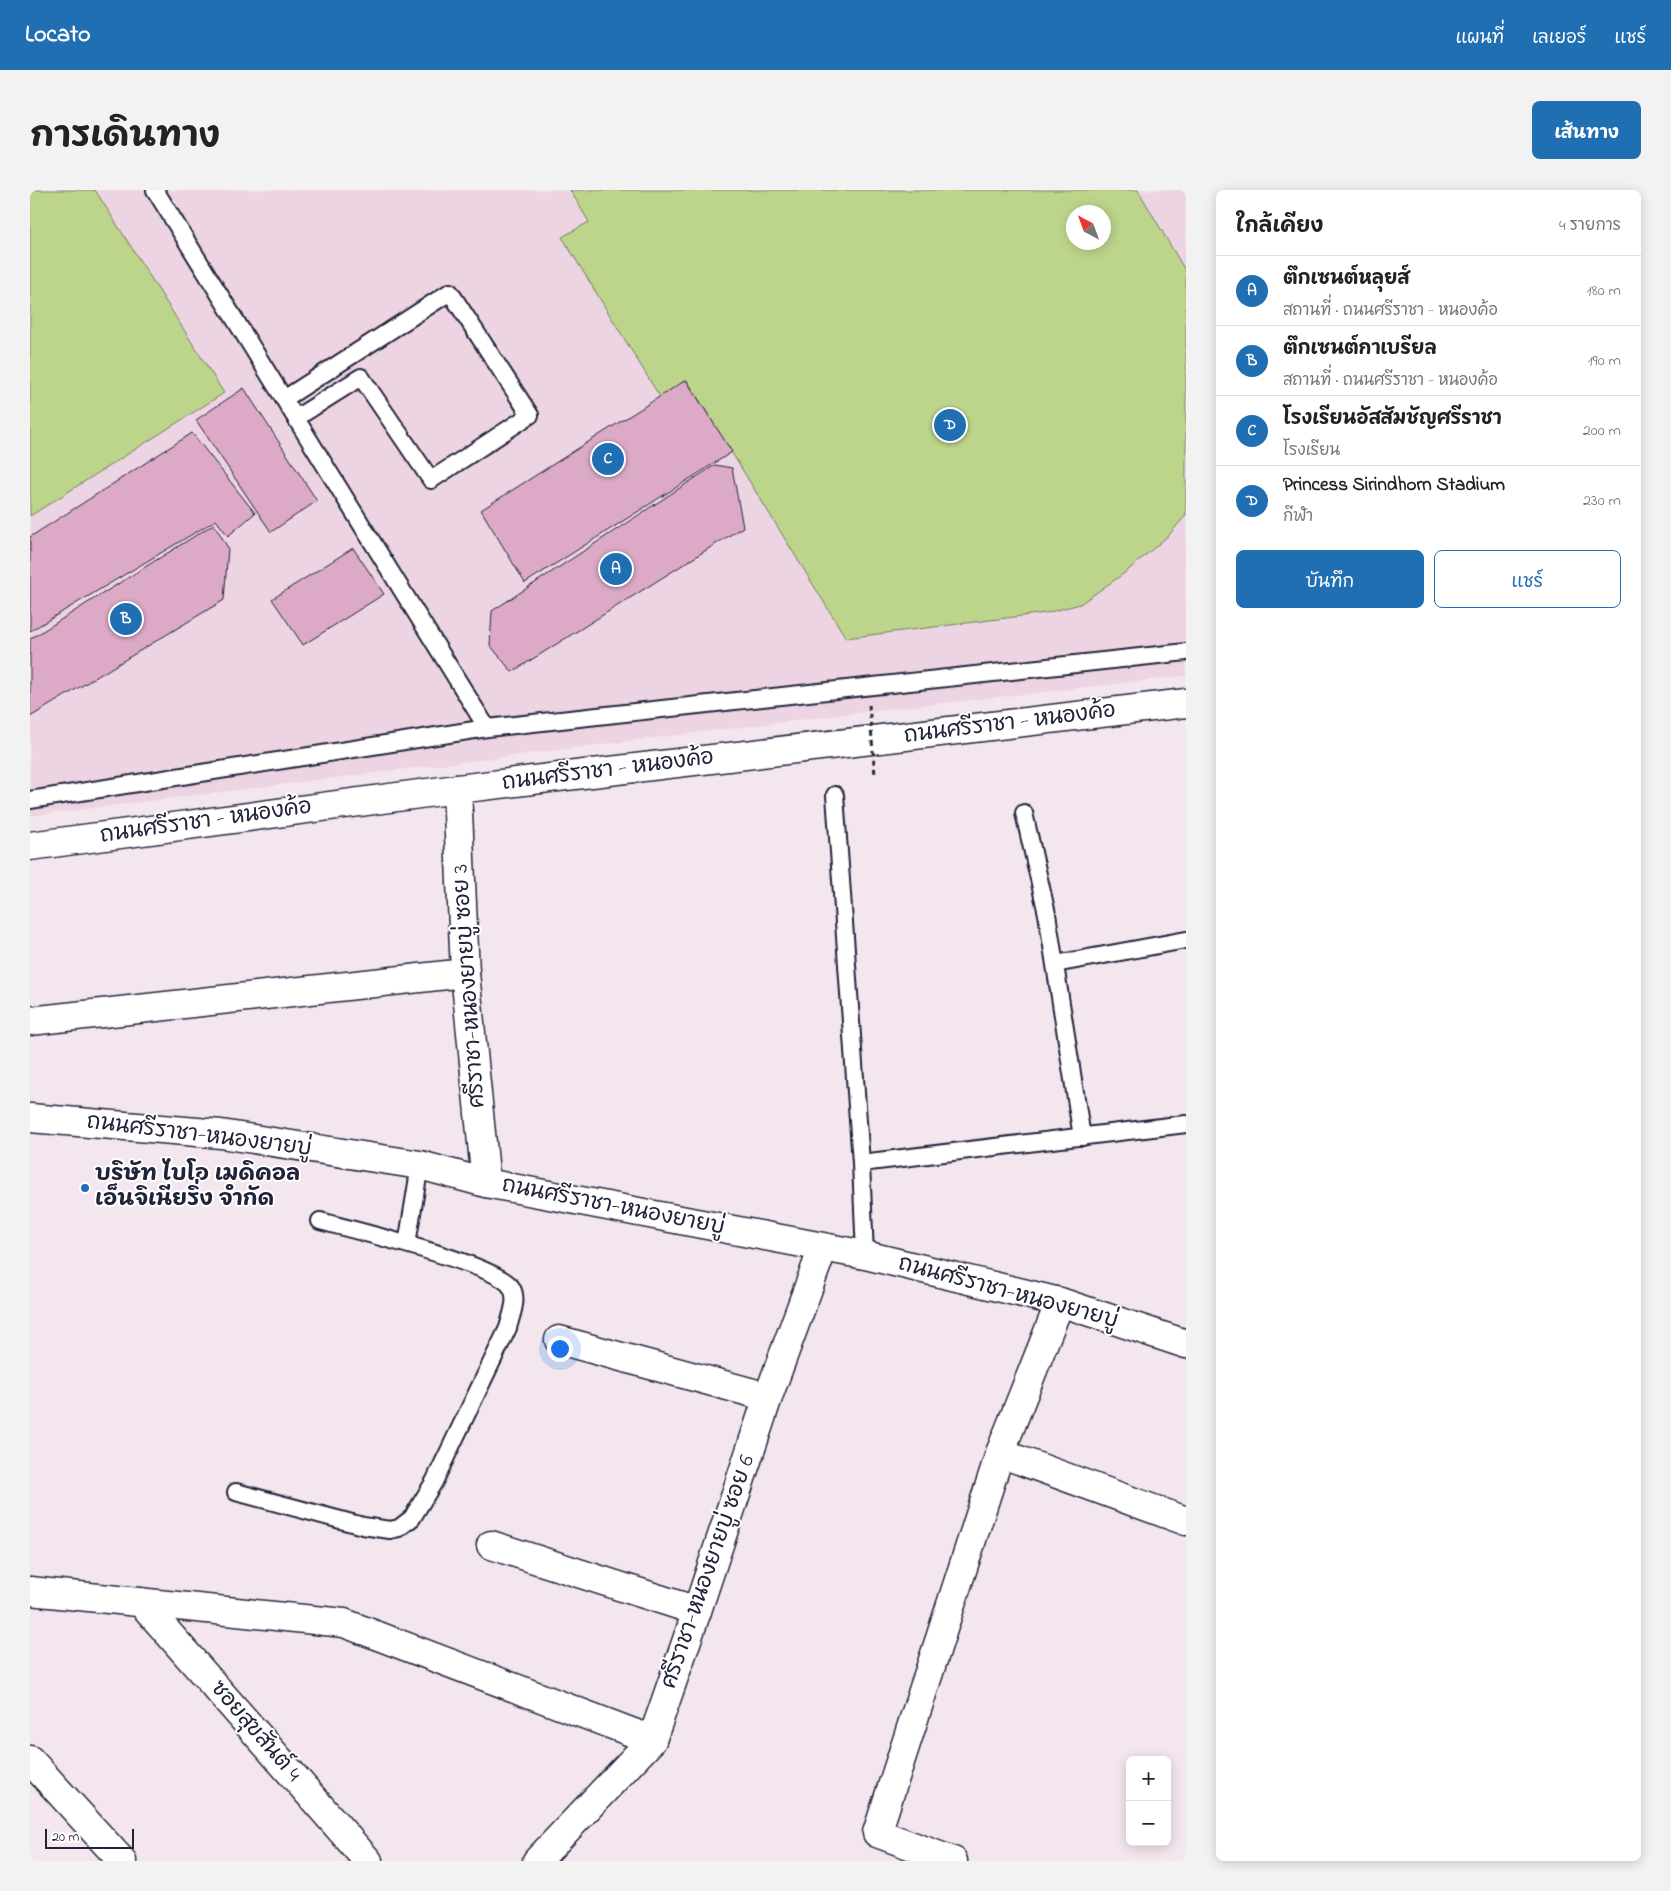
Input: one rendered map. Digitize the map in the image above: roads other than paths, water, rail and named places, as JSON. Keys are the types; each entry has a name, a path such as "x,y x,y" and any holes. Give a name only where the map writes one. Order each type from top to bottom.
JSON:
{"street":[{"name":"ถนนศรีราชา - หนองค้อ","path":"30,846 457,789 1186,703"},
{"name":"ศรีราชา-หนองยายบู่ ซอย 3","path":"457,789 465,974 486,1183"},
{"path":"30,1021 465,974"},
{"name":"ถนนศรีราชา-หนองยายบู่","path":"30,1118 221,1134 420,1165 486,1183 865,1255 1060,1302 1186,1344"},
{"name":"ศรีราชา-หนองยายบู่ ซอย 6","path":"537,1861 652,1740 697,1612 768,1397 823,1248"},
{"path":"953,1861 877,1833 1000,1453 1060,1302"},
{"path":"559,1340 768,1397"},
{"path":"1000,1453 1186,1521"},
{"path":"491,1545 697,1612"},
{"path":"30,1591 344,1623 652,1740"},
{"name":"ซอยสุขสันต์ 4","path":"141,1602 368,1861"},
{"path":"30,1760 122,1861"}],"lane":[{"path":"155,190 487,728"},
{"path":"284,399 450,292 530,415 430,480 361,377 296,418"},
{"path":"30,800 487,728 1186,652"},
{"path":"836,795 861,1164 865,1255"},
{"path":"1024,813 1047,914 1082,1137"},
{"path":"1055,964 1186,940"},
{"path":"861,1164 1186,1124"},
{"path":"407,1244 420,1165"},
{"path":"236,1492 362,1526 390,1530 399,1528 412,1518 434,1482 508,1328 515,1301 511,1287 504,1280 471,1265 407,1244 320,1221"}],"place":[{"name":"Princess Sirindhorn Stadium","path":"950,425"},
{"name":"โรงเรียนอัสสัมชัญศรีราชา","path":"608,459"},
{"name":"ตึกเซนต์หลุยส์","path":"616,569"},
{"name":"ตึกเซนต์กาเบรียล","path":"126,619"},
{"name":"บริษัท ไบโอ เมดิคอล เอ็นจิเนียริ่ง จำกัด","path":"85,1188"}]}
